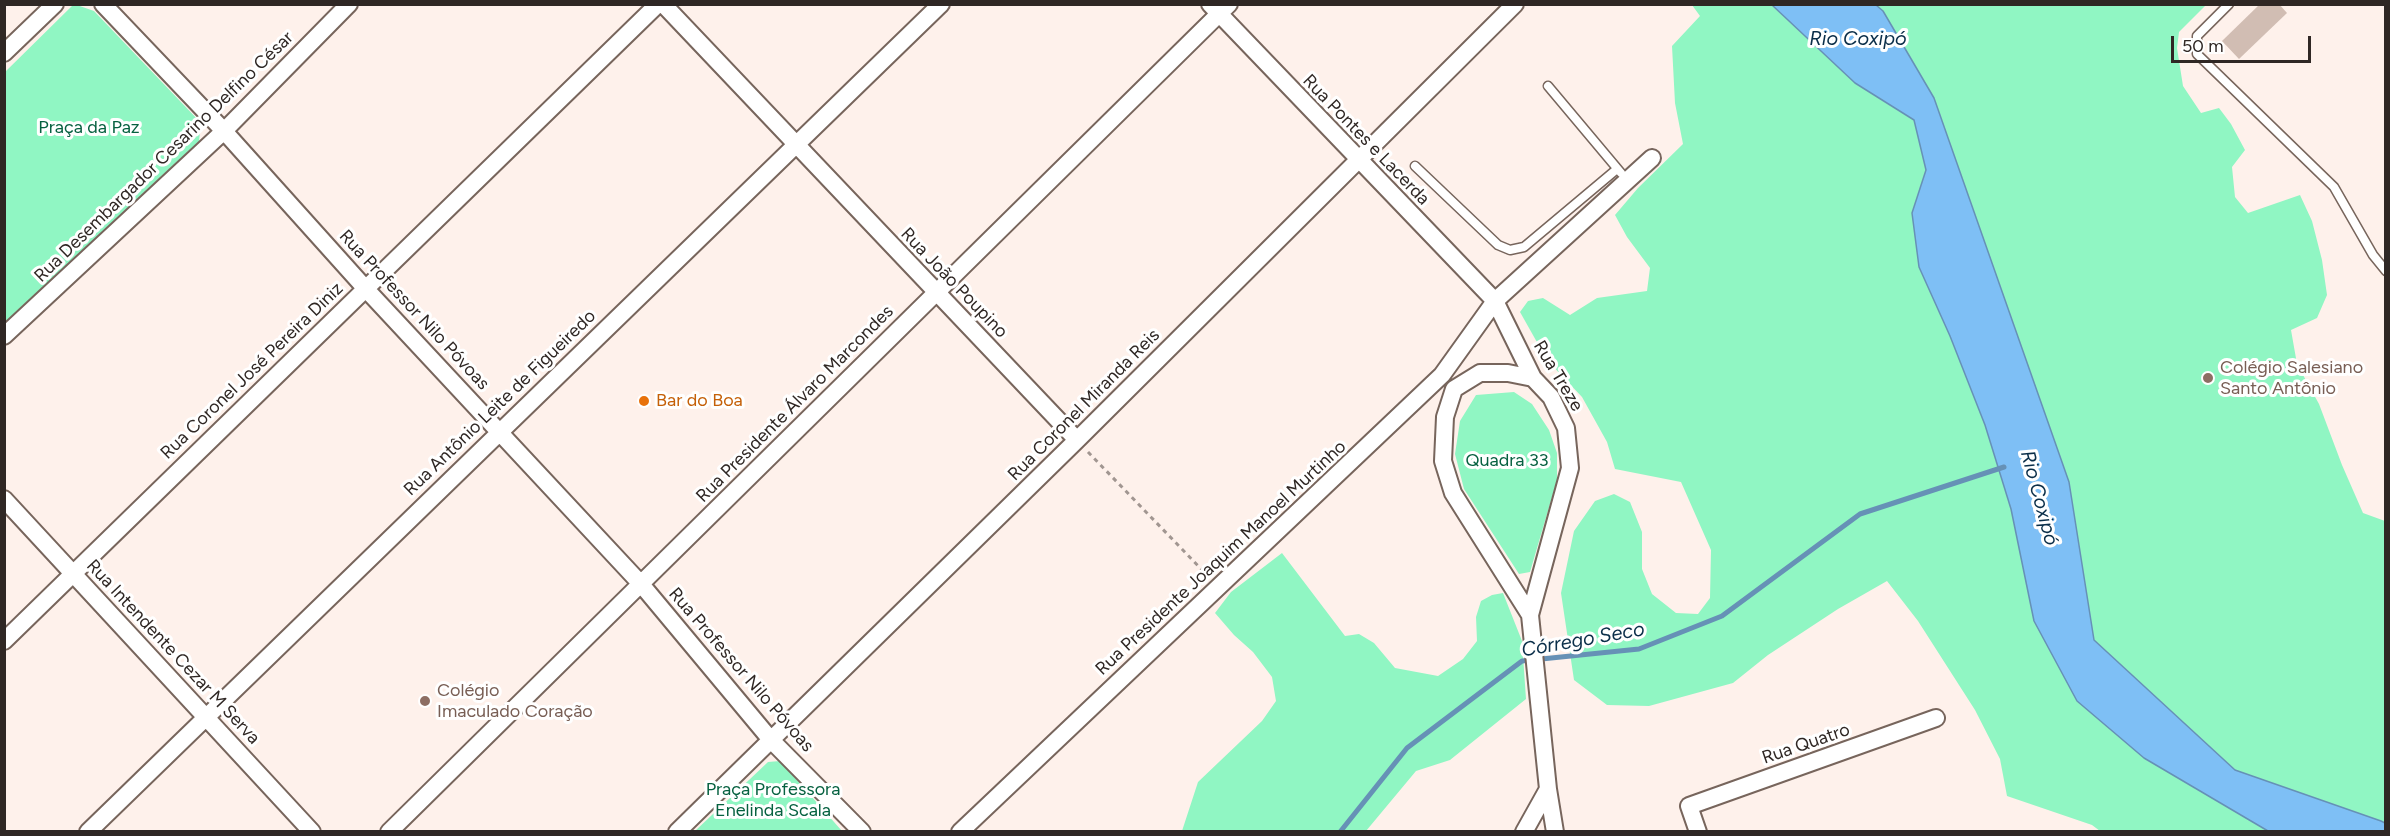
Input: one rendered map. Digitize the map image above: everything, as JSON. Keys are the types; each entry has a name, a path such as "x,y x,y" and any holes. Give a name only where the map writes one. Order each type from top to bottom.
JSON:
{"street":[{"path":"4,53 55,4"},
{"name":"Rua Professor Nilo Póvoas","path":"102,4 224,131 365,288 500,430 641,584 771,740 862,831"},
{"name":"Rua Desembargador Cesarino Delfino César","path":"4,336 224,131 349,4"},
{"name":"Rua Coronel José Pereira Diniz","path":"4,640 658,4"},
{"name":"Rua João Poupino","path":"663,4 1077,440"},
{"name":"Rua Antônio Leite de Figueiredo","path":"88,831 941,4"},
{"name":"Rua Coronel Miranda Reis","path":"677,831 1077,440 1515,4"},
{"name":"Rua Pontes e Lacerda","path":"1219,8 1357,160 1495,302"},
{"name":"Rua Presidente Álvaro Marcondes","path":"389,831 641,584 1219,8"},
{"name":"Rua Presidente Joaquim Manoel Murtinho","path":"960,831 1442,375 1495,302 1622,175 1652,158"},
{"name":"Rua Treze","path":"1495,302 1533,378 1551,397 1566,428 1570,468 1531,622 1548,789 1555,831"},
{"path":"1442,375 1454,389 1480,373 1508,373 1533,378"},
{"name":"Rua Treze","path":"1454,389 1445,417 1443,461 1453,493 1531,622"},
{"name":"Rua Intendente Cezar M Serva","path":"4,499 312,831"},
{"name":"Rua Quatro","path":"1698,831 1689,806 1936,718"},
{"path":"1524,831 1548,789"}],"lane":[{"path":"2229,4 2197,36 2197,54 2334,187 2373,255 2385,271"},
{"path":"1415,166 1498,245 1510,250 1524,247 1622,175 1548,86"}],"path":[{"path":"1077,440 1219,587"}],"green space":[{"name":"Praça da Paz","path":"74,4 94,11 201,123 199,141 5,322 5,72"},
{"path":"1692,5 1772,5 1855,83 1914,120 1926,170 1912,213 1919,267 1950,336 1985,425 2011,509 2144,758 2268,831 2100,831 2092,825 2007,796 2000,759 1975,710 1918,621 1887,581 1838,609 1768,655 1733,683 1649,706 1607,705 1574,680 1561,593 1574,531 1595,501 1614,494 1630,502 1642,532 1642,569 1652,594 1676,613 1698,614 1710,598 1711,550 1681,482 1615,469 1607,442 1582,397 1547,360 1520,312 1528,301 1543,298 1570,315 1597,298 1647,291 1650,268 1627,237 1615,215 1638,188 1683,144 1675,103 1672,46 1700,16"},
{"name":"Colégio Salesiano Santo Antônio","path":"1876,5 2206,5 2179,32 2177,48 2183,86 2201,113 2219,108 2245,150 2232,167 2235,197 2248,213 2300,195 2312,221 2322,260 2327,295 2317,318 2291,330 2297,364 2319,404 2363,513 2385,521 2385,823 2235,770 2094,640 2068,482 1934,98 1883,11"},
{"name":"Quadra 33","path":"1514,392 1532,404 1549,430 1557,453 1557,480 1530,572 1519,574 1464,489 1455,454 1460,421 1476,395"},
{"path":"1282,553 1345,636 1359,634 1374,643 1395,668 1438,676 1463,659 1477,641 1476,617 1481,601 1492,595 1503,593 1522,641 1526,699 1450,760 1416,771 1366,831 1182,831 1198,782 1262,721 1276,701 1272,677 1253,652 1215,613 1231,592"},
{"name":"Praça Professora Enelinda Scala","path":"780,761 842,831 695,831 768,762"}],"water":[{"name":"Rio Coxipó","path":"1772,5 1876,5 1883,11 1934,98 2069,482 2094,640 2235,770 2381,821 2385,823 2385,831 2268,831 2144,758 2077,701 2034,621 2011,509 1985,425 1950,336 1919,267 1912,213 1926,170 1914,120 1855,83"}],"building":[{"path":"2260,4 2279,4 2287,13 2239,59 2222,41"}],"waterway":[{"name":"Córrego Seco","path":"1340,832 1407,748 1522,661 1639,649 1722,616 1860,514 2004,467"}],"place":[{"name":"Colégio Salesiano Santo Antônio","path":"2208,378"},
{"name":"Bar do Boa","path":"644,401"},
{"name":"Colégio Imaculado Coração","path":"425,701"}]}
